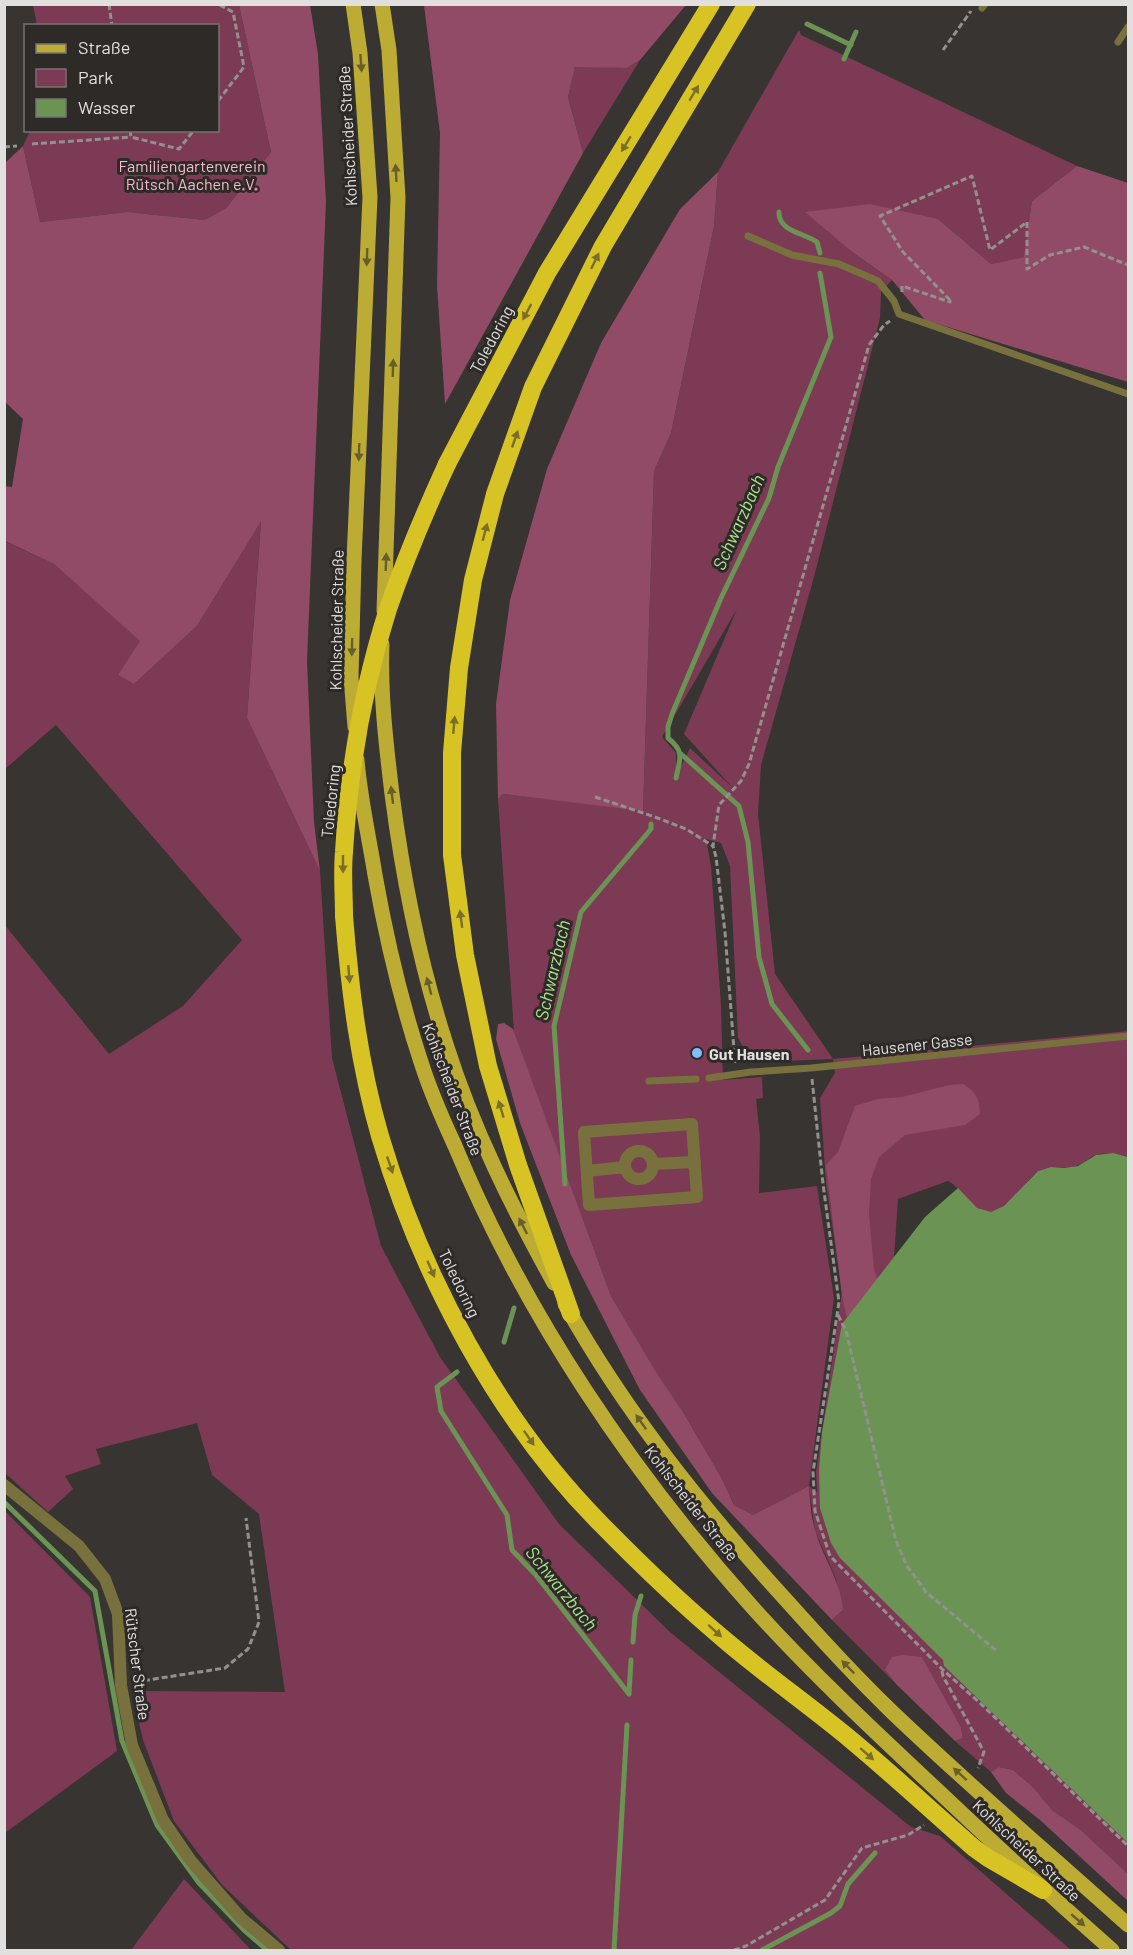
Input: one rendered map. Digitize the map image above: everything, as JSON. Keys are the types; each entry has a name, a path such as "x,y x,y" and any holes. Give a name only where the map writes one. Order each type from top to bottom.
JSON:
{"highway":[{"name":"Toledoring","path":"711,4 547,273 447,464 414,537 388,610 368,682 356,739 343,853 344,916 350,995 363,1067 380,1135 408,1216 441,1292 475,1355 531,1443 600,1523 726,1641 850,1739 974,1848 1043,1890"},
{"path":"571,1314 518,1165 488,1066 465,955 452,855 452,753 459,668 473,580 495,494 533,387 603,246 747,4"}],"main road":[{"name":"Kohlscheider Straße","path":"353,4 360,52 370,197 351,677 358,767 386,934 420,1061 467,1176 527,1296 548,1332 646,1478 753,1608 809,1668 1043,1890 1112,1950"},
{"name":"Kohlscheider Straße","path":"382,4 389,50 398,198 382,663 387,750 398,838 416,932 447,1048 492,1162 523,1227 611,1380 667,1459 718,1524 818,1635 889,1709 1128,1925"}],"street":[{"path":"692,1124 697,1197 589,1205 587,1171 584,1132 692,1124"},
{"path":"636,1151 648,1154 653,1164 649,1174 640,1178 630,1176 625,1167 627,1156 636,1151"},
{"path":"653,1164 694,1162"},
{"path":"587,1171 625,1167"},
{"name":"Rütscher Straße","path":"4,1485 79,1546 105,1579 117,1614 121,1684 132,1745 163,1820 191,1861 241,1918 279,1950"}],"lane":[{"path":"1118,42 1128,27"},
{"path":"748,236 792,255 839,264 878,281 894,301 899,314 1128,394"},
{"name":"Hausener Gasse","path":"709,1078 1128,1036"},
{"path":"650,1081 696,1078"}],"path":[{"path":"109,4 112,24"},
{"path":"218,4 234,12 244,67 219,100"},
{"path":"943,50 981,6"},
{"path":"130,132 131,137"},
{"path":"32,144 131,137 179,149 192,132"},
{"path":"4,147 17,146"},
{"path":"735,1074 725,932 713,846 719,805 741,781 749,764 869,345 884,324 899,314 902,286 950,302 903,252 880,216 972,176 990,250 1027,222 1027,269 1050,255 1084,247 1128,265"},
{"path":"595,797 686,829 713,846"},
{"path":"811,1068 823,1184 838,1286 837,1314 813,1472 815,1511 830,1556 942,1669 1128,1846"},
{"path":"837,1314 846,1331 896,1541 907,1566 926,1592 985,1643 999,1652"},
{"path":"121,1684 225,1668 248,1649 259,1622 246,1518"},
{"path":"942,1669 943,1676 984,1752 978,1768"},
{"path":"734,1950 746,1946 825,1900 862,1848 908,1835 928,1822"}],"green space":[{"name":"Familiengartenverein Rütsch Aachen e.V.","path":"33,5 239,5 271,152 226,208 205,220 127,212 40,222 23,146 30,132 219,132 219,24 37,24"},
{"path":"799,30 801,35 1077,166 1032,201 1025,257 991,264 938,219 806,212 852,252 892,280 881,292 880,318 814,577 761,765 758,814 775,974 833,1059 760,1062 747,1054 738,1038 730,866 721,843 706,839 711,866 721,1005 723,1080 762,1077 763,1098 756,1099 760,1137 759,1193 817,1186 834,1298 809,1486 753,1515 734,1505 721,1477 683,1412 611,1296 526,1066 514,1032 498,799 503,794 643,810 654,471 671,433 714,226 718,172","holes":["737,609 684,734 732,787 690,748 676,776 676,753 662,737"]},
{"path":"640,60 583,153 568,97 575,66 627,68"},
{"path":"261,520 247,718 320,871 332,1058 381,1246 440,1357 559,1524 671,1633 911,1827 940,1836 1071,1950 291,1950 223,1886 174,1821 143,1740 132,1691 285,1692 259,1514 212,1475 197,1423 96,1449 101,1464 65,1476 73,1489 48,1512 5,1473 4,924 109,1054 183,1006 242,940 56,725 5,769 4,541 54,564 141,641 118,675 134,684 197,626"},
{"path":"1128,1031 1128,1157 1101,1154 1076,1166 1041,1170 1031,1178 1011,1202 992,1212 985,1212 973,1205 948,1181 898,1199 894,1257 1128,1802 1128,1874 1081,1830 1052,1810 1033,1787 1013,1770 999,1767 991,1772 955,1741 963,1738 961,1727 922,1657 885,1670 897,1685 832,1620 843,1610 836,1579 815,1531 809,1486 817,1492 816,1472 842,1292 826,1183 820,1098 835,1073 833,1059"},
{"path":"5,1511 90,1597 117,1751 5,1833"},
{"path":"184,1879 251,1950 131,1950"}],"shaded area":[{"path":"239,5 310,5 318,54 326,202 307,661 314,822 320,871 247,718 261,521 197,626 134,684 118,675 140,641 54,564 5,541 5,486 12,487 23,419 5,402 5,163 23,146 40,222 127,212 205,220 226,208 271,152"},
{"path":"424,5 686,5 640,60 627,68 575,67 568,97 583,153 445,404 437,286 440,133"},
{"path":"1077,166 1128,183 1128,382 925,320 892,280 852,252 805,212 870,204 938,219 991,264 1024,257 1032,201"},
{"path":"718,172 714,226 671,433 654,471 643,811 503,794 498,799 496,704 510,600 547,469 601,343 680,209"},
{"path":"504,1023 513,1029 611,1296 683,1412 721,1477 734,1505 753,1515 809,1486 814,1527 842,1600 843,1610 832,1620 712,1493 640,1390 571,1255 520,1123 496,1039 498,1024"},
{"path":"963,1084 976,1096 980,1114 965,1125 905,1135 879,1157 871,1179 869,1214 874,1270 885,1298 851,1337 842,1296 826,1165 838,1152 855,1106 878,1099 902,1097 949,1085"},
{"path":"903,1655 922,1657 961,1727 963,1738 955,1741 897,1685 885,1670 892,1657"},
{"path":"999,1767 1013,1770 1033,1787 1052,1810 1081,1830 1128,1874 1128,1901 1040,1820 1006,1793 991,1772"}],"water":[{"path":"1113,1153 1128,1157 1128,1843 944,1666 943,1660 840,1558 831,1543 820,1508 819,1470 822,1432 842,1324 925,1217 958,1188 977,1208 991,1212 1004,1206 1038,1171 1051,1167 1078,1166 1096,1155"}],"waterway":[{"path":"807,24 851,45"},
{"name":"Schwarzbach","path":"844,59 856,32"},
{"name":"Schwarzbach","path":"779,212 780,218 787,227 817,242 820,253"},
{"name":"Schwarzbach","path":"676,778 680,756 677,747 668,738 668,727 672,714 721,598 769,498 778,467 831,337 820,273"},
{"path":"681,754 739,806 748,842 759,957 772,1004 808,1050"},
{"name":"Schwarzbach","path":"565,1184 554,1026 581,912 651,829 651,824"},
{"name":"Schwarzbach","path":"504,1342 514,1308"},
{"name":"Schwarzbach","path":"457,1372 437,1387 441,1411 507,1515 512,1550 535,1574 629,1694"},
{"path":"4,1502 95,1591 122,1741 157,1825 199,1883 244,1930 267,1950"},
{"path":"633,1642 635,1615 641,1596"},
{"path":"629,1694 631,1660"},
{"name":"Schwarzbach","path":"614,1950 627,1725"},
{"path":"762,1950 840,1906 848,1884 875,1853"}],"place":[{"name":"Gut Hausen","path":"697,1053"}]}
